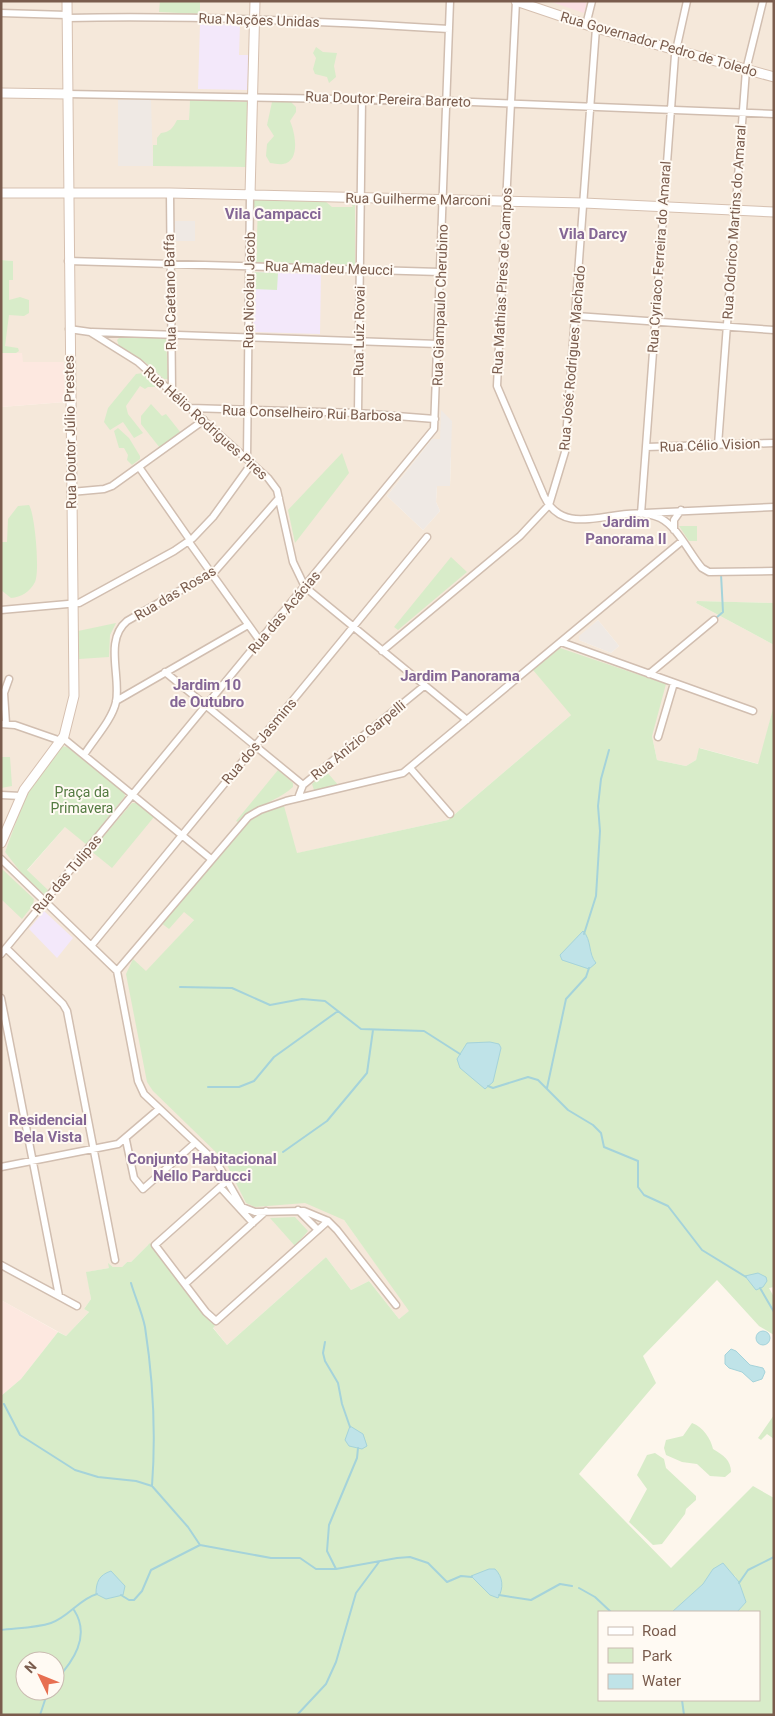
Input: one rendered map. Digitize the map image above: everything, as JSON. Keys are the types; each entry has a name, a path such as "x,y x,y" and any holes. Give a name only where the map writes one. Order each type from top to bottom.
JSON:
{"street":[{"name":"Rua Doutor Júlio Prestes","path":"1,843 5,825 21,796 62,739 74,696 68,261 67,1"},
{"name":"Rua Nicolau Jacob","path":"250,461 248,338 255,1"},
{"name":"Rua Giampaulo Cherubino","path":"434,428 450,1"},
{"name":"Rua Governador Pedro de Toledo","path":"516,1 596,28 774,77"},
{"name":"Rua Mathias Pires de Campos","path":"516,1 498,389 549,505"},
{"path":"586,25 592,1"},
{"name":"Rua Cyriaco Ferreira do Amaral","path":"641,514 675,50 687,1"},
{"name":"Rua Odorico Martins do Amaral","path":"718,445 746,70 763,1"},
{"name":"Rua Nações Unidas","path":"1,13 363,23 450,29"},
{"name":"Rua José Rodrigues Machado","path":"549,505 565,452 596,28"},
{"name":"Rua Doutor Pereira Barreto","path":"1,93 253,96 447,101 671,108 774,114"},
{"name":"Rua Luiz Rovai","path":"358,413 362,99"},
{"name":"Rua Guilherme Marconi","path":"1,193 170,193 444,199 663,206 774,212"},
{"name":"Rua Caetano Baffa","path":"170,193 172,391"},
{"name":"Rua Amadeu Meucci","path":"68,261 440,272"},
{"path":"576,316 774,330"},
{"name":"Rua Hélio Rodrigues Pires","path":"69,329 90,332 144,367 271,481 279,498 293,562 305,587 467,720"},
{"path":"90,332 438,344"},
{"path":"115,347 115,337 120,333"},
{"name":"Rua Conselheiro Rui Barbosa","path":"190,408 358,413 435,418"},
{"name":"Rua Conselheiro Rui Barbosa","path":"71,492 108,488 204,420"},
{"name":"Rua das Acácias","path":"133,795 434,428"},
{"name":"Rua Célio Vision","path":"646,447 774,443"},
{"path":"1,610 72,604 116,585 189,541 218,510 250,461"},
{"path":"139,467 260,641"},
{"name":"Rua das Rosas","path":"84,755 110,715 116,701 116,640 120,628 127,621 212,573 279,498"},
{"path":"382,651 506,547 549,505 557,514 569,519 681,510 774,507"},
{"path":"674,530 674,520 681,510"},
{"path":"641,514 660,518 674,530 702,568 709,572 774,571"},
{"name":"Rua dos Jasmins","path":"91,946 427,537"},
{"path":"117,971 242,823 252,815 268,807 298,798 397,776 410,768 682,541"},
{"path":"649,674 714,620"},
{"path":"116,701 248,625"},
{"path":"561,642 752,710"},
{"path":"165,672 303,785"},
{"path":"9,680 2,693 3,724 16,725 62,739 211,859"},
{"path":"658,737 674,683"},
{"name":"Rua Anízio Garpelli","path":"298,798 303,785 424,686"},
{"path":"410,768 450,814"},
{"path":"1,795 21,796"},
{"name":"Rua das Tulipas","path":"4,951 133,795"},
{"path":"1,859 117,971 140,1085 159,1109 217,1163 242,1207 255,1212 298,1210 315,1214 328,1221 338,1230 396,1305"},
{"path":"4,951 66,1008 115,1260"},
{"path":"1,998 59,1296"},
{"path":"1,1167 124,1142 159,1109"},
{"path":"124,1142 134,1178 143,1189 195,1143"},
{"path":"228,1180 154,1244 216,1321 328,1221"},
{"path":"220,1187 253,1223"},
{"path":"298,1210 318,1230"},
{"path":"185,1284 266,1211"},
{"path":"1,1265 77,1306"}],"shaded area":[{"path":"1,1 774,1 774,603 697,601 696,603 774,645 774,705 759,764 700,748 696,760 686,766 657,760 652,736 571,715 448,820 253,863 200,925 194,920 148,970 344,1220 410,1311 399,1319 369,1281 351,1290 326,1257 227,1345 148,1245 131,1262 127,1262 122,1267 113,1267 109,1264 109,1268 87,1272 91,1299 84,1309 89,1312 66,1336 1,1300 1,407 65,402 64,362 22,362 22,353 1,353 1,298 9,300 9,280 13,279 13,261 1,260","holes":["190,100 248,102 246,167 188,166","175,221 194,221 195,241 175,241","432,439 440,440 440,450 448,450 447,457 451,457 450,486 437,486 436,502 440,511 423,530 387,496","598,620 619,646 611,653 579,640 580,636","27,796 65,827 24,874 5,852"]},
{"path":"549,1 587,1 584,13"},
{"path":"200,24 240,25 239,55 249,55 247,90 198,89"},
{"path":"118,100 151,100 153,166 118,166"},
{"path":"175,221 195,221 195,241 175,241"},
{"path":"254,272 321,274 320,334 253,332"},
{"path":"1,353 22,353 23,362 64,362 65,402 1,407"},
{"path":"441,410 452,421 450,486 437,486 436,502 440,511 423,530 387,496 432,439 440,439"},
{"path":"598,620 619,646 611,653 579,640 579,636"},
{"path":"44,911 73,938 57,958 29,929"},
{"path":"1,1300 58,1332 21,1379 1,1396"}],"green space":[{"path":"160,1 200,1 200,14 159,12"},
{"path":"316,47 323,52 337,53 334,66 336,77 329,83 327,77 315,74 313,69 316,58 313,53"},
{"path":"190,100 248,102 246,167 153,166 153,145 157,145 157,138 161,133 171,129 177,120 189,120"},
{"path":"272,102 291,102 296,107 296,112 290,121 295,139 294,152 289,162 283,164 270,163 266,156 267,144 274,136 267,125"},
{"path":"254,199 325,201 332,207 353,207 349,201 355,201 355,265 254,262 252,259 257,254 257,237 252,239 257,235 258,206 253,210"},
{"path":"1,260 13,261 13,280 9,280 9,300 20,297 29,300 29,313 24,316 9,315 5,346 18,348 19,351 16,353 1,353"},
{"path":"254,272 278,273 277,290 254,289"},
{"path":"121,336 166,338 168,379 164,379 145,362 119,346 117,340"},
{"path":"143,373 159,387 148,387 145,389 140,386 126,406 128,414 143,433 134,438 123,422 110,430 104,422 108,408 136,374"},
{"path":"151,404 162,416 166,414 181,433 160,448 141,424 141,416"},
{"path":"118,428 129,438 140,456 140,459 132,465 127,460 128,455 124,448 119,448 114,431"},
{"path":"342,453 349,473 295,543 288,510"},
{"path":"29,505 35,531 37,556 35,582 22,595 11,598 1,590 1,542 7,542 8,519 18,506"},
{"path":"679,526 697,526 697,541 689,541"},
{"path":"451,557 467,572 398,630 394,627"},
{"path":"697,601 774,603 774,645 696,603"},
{"path":"116,623 110,635 109,657 79,659 78,631"},
{"path":"560,648 666,684 652,736 657,760 686,766 696,760 699,748 758,764 774,705 774,1287 769,1288 774,1297 774,1335 759,1326 717,1280 643,1356 656,1383 579,1474 671,1568 753,1486 774,1498 774,1715 1,1715 1,1396 21,1379 58,1332 66,1336 89,1312 84,1309 91,1299 86,1272 109,1268 108,1263 113,1267 122,1267 127,1262 131,1262 150,1243 215,1326 213,1328 227,1345 326,1257 351,1290 369,1281 399,1319 409,1311 344,1220 305,1203 255,1207 246,1203 225,1161 153,1091 147,1082 126,974 133,959 146,971 194,920 184,912 169,929 161,923 244,826 259,814 284,806 297,853 448,820 571,715 533,670"},
{"path":"62,746 67,747 124,792 125,796 87,845 65,827 27,870 49,891 44,894 23,875 5,852 26,795"},
{"path":"1,757 10,757 12,786 1,788"},
{"path":"278,770 293,783 293,787 238,822 236,821"},
{"path":"326,771 339,786 314,790 312,784"},
{"name":"Praça da Primavera","path":"132,803 136,803 154,817 112,868 91,851"},
{"path":"1,868 34,899 33,905 22,919 1,899"},
{"path":"295,1217 308,1231 295,1246 270,1218"},
{"path":"774,1415 774,1439 767,1434 761,1440 758,1438"},
{"path":"692,1423 703,1430 713,1449 728,1461 731,1472 725,1477 710,1476 697,1464 682,1462 666,1455 664,1448 666,1440 683,1436"},
{"path":"655,1453 664,1459 666,1468 696,1496 696,1500 686,1509 685,1514 662,1544 653,1545 629,1522 647,1489 637,1475 647,1455"}],"water":[{"path":"583,931 588,939 596,963 589,969 562,960 560,955"},
{"path":"490,1042 499,1044 501,1048 493,1082 485,1089 460,1068 457,1059 467,1043"},
{"path":"758,1273 766,1277 767,1281 763,1287 756,1290 745,1276"},
{"path":"760,1331 766,1331 770,1338 766,1345 760,1345 756,1341 756,1335"},
{"path":"731,1349 736,1351 750,1365 763,1368 765,1372 762,1379 753,1382 742,1372 729,1368 725,1364 725,1355"},
{"path":"350,1426 363,1434 367,1446 362,1449 349,1446 345,1440"},
{"path":"723,1563 739,1582 746,1602 738,1611 673,1611 703,1584 713,1569"},
{"path":"489,1569 495,1569 501,1579 501,1590 498,1598 490,1595 471,1576"},
{"path":"111,1571 125,1586 123,1595 106,1599 96,1594 97,1586 101,1577"}],"waterway":[{"path":"716,618 723,612 721,574"},
{"path":"584,934 596,896 600,831 598,806 601,779 609,750"},
{"path":"547,1088 566,999 586,977 589,968"},
{"path":"180,987 232,988 270,1005 302,999 325,1001 361,1029 424,1031 460,1054"},
{"path":"208,1087 239,1087 254,1081 274,1057 338,1011"},
{"path":"283,1152 327,1121 367,1073 373,1030"},
{"path":"488,1086 493,1088 528,1077 538,1080 568,1110 593,1125 601,1133 604,1147 638,1161 638,1187 644,1195 668,1206 702,1250 746,1277"},
{"path":"131,1283 145,1327 150,1366 154,1426 152,1486 188,1527 200,1545"},
{"path":"760,1288 774,1312"},
{"path":"325,1342 323,1353 325,1361 338,1383 342,1404 350,1427"},
{"path":"4,1404 20,1435 75,1470 98,1477 136,1481 152,1486"},
{"path":"336,1569 327,1551 329,1525 357,1458 358,1448"},
{"path":"121,1595 129,1600 134,1600 142,1591 151,1570 200,1545 271,1558 300,1558 316,1569 336,1569 410,1557 428,1563 447,1582 461,1576 472,1577"},
{"path":"739,1583 748,1570 774,1557"},
{"path":"297,1715 326,1684 336,1662 356,1593 379,1562"},
{"path":"499,1595 531,1600 560,1584 572,1586"},
{"path":"579,1588 595,1597 610,1611"},
{"path":"1,1630 51,1623 63,1617 91,1596 97,1594"},
{"path":"65,1669 78,1648 80,1639 81,1629 74,1610"},
{"path":"40,1715 45,1701"},
{"path":"682,1701 684,1715"}],"district":[{"name":"Vila Campacci","path":"273,214"},
{"name":"Vila Darcy","path":"593,234"},
{"name":"Jardim Panorama II","path":"626,530"},
{"name":"Jardim Panorama","path":"460,676"},
{"name":"Jardim 10 de Outubro","path":"207,694"},
{"name":"Residencial Bela Vista","path":"48,1128"},
{"name":"Conjunto Habitacional Nello Parducci","path":"202,1168"}]}
